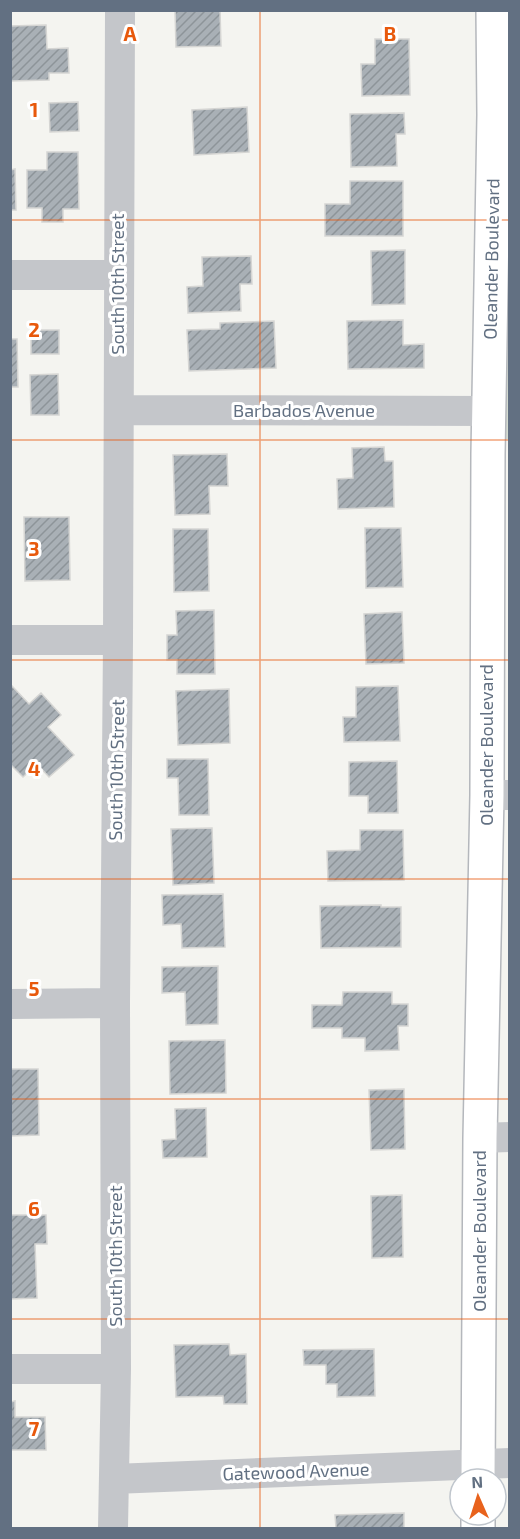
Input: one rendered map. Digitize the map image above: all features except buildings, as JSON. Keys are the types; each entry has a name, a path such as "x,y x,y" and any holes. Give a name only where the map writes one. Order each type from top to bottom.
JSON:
{"main road":[{"name":"Oleander Boulevard","path":"488,1467 495,1137 499,453 489,411 502,115 493,10"}],"street":[{"name":"South 10th Street","path":"113,1528 116,1369 115,1003 120,10"},
{"path":"10,275 118,275"},
{"name":"Barbados Avenue","path":"119,410 489,411"},
{"path":"10,640 118,640"},
{"path":"10,1004 115,1003"},
{"path":"10,1369 116,1369"},
{"name":"Gatewood Avenue","path":"114,1479 448,1470"}],"shaded area":[{"path":"509,128 510,439 501,439"}]}
